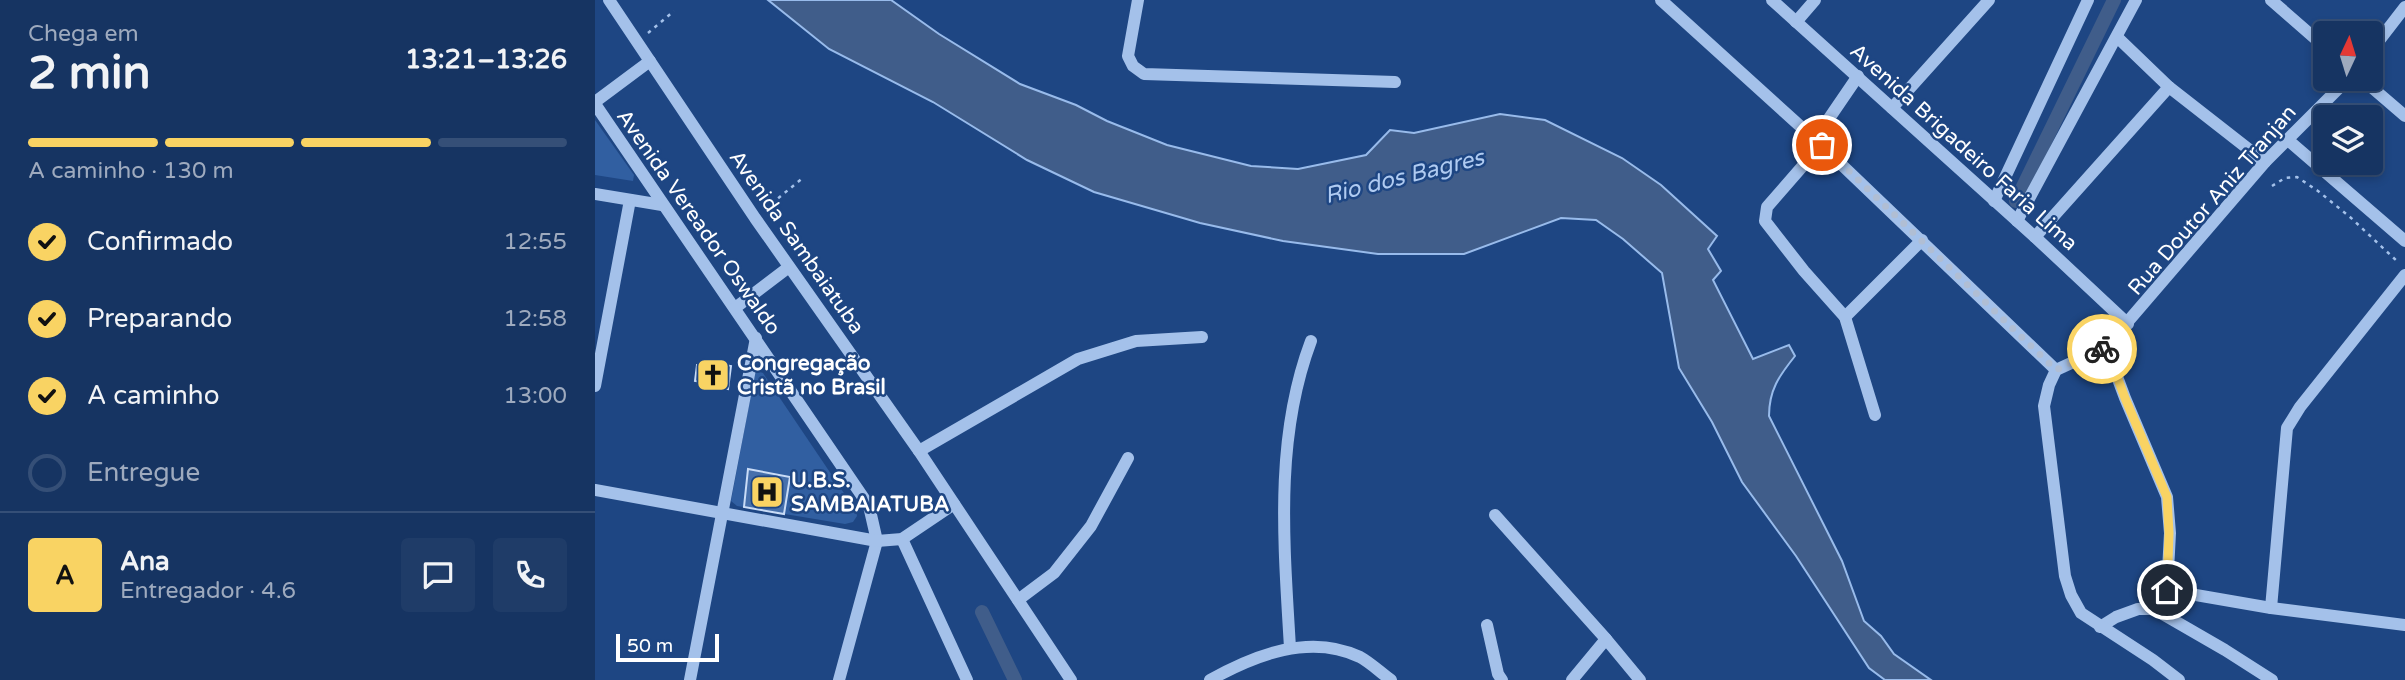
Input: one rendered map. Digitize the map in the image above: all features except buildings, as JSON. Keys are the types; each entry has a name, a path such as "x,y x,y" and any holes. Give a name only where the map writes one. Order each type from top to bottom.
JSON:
{"street":[{"name":"Avenida Sambaiatuba","path":"609,0 755,218 919,451 1071,680"},
{"path":"1138,0 1128,56 1133,66 1144,74 1395,82"},
{"path":"1661,0 1818,142 2056,370"},
{"name":"Avenida Brigadeiro Faria Lima","path":"1772,0 2128,324"},
{"path":"1796,22 1815,0"},
{"path":"1892,108 1989,0"},
{"path":"2017,221 2136,0"},
{"path":"2271,0 2313,37"},
{"path":"1994,201 2085,2"},
{"path":"2383,35 2405,7"},
{"path":"2117,37 2169,87 2265,162"},
{"path":"595,103 650,61"},
{"path":"1858,76 1818,142 1767,207 1765,221 1845,317 1875,415"},
{"path":"2035,237 2169,87"},
{"name":"Rua Doutor Aniz Tranjan","path":"2106,347 2265,162 2336,91"},
{"path":"2375,91 2405,116"},
{"name":"Avenida Vereador Oswaldo","path":"595,103 869,506 877,541"},
{"path":"2288,139 2405,241"},
{"path":"595,194 662,205"},
{"path":"595,386 630,200"},
{"path":"1845,317 1922,240"},
{"path":"735,308 789,267"},
{"path":"2271,608 2287,428 2300,407 2405,275"},
{"path":"919,451 1078,359 1136,341 1202,337"},
{"path":"690,680 756,338"},
{"path":"1290,648 1283,483 1299,373 1311,341"},
{"path":"2154,609 2167,590 2167,497 2106,347 2056,370 2044,406 2065,576 2081,613 2154,660 2179,680"},
{"path":"1018,600 1054,573 1091,526 1128,458"},
{"path":"595,490 877,541 902,539 954,504"},
{"path":"1495,514 1640,680"},
{"path":"902,539 967,680"},
{"path":"839,680 877,541"},
{"path":"2167,590 2271,608 2405,625"},
{"path":"2100,627 2116,617 2138,609 2154,609 2272,680"},
{"path":"1487,625 1498,674 1503,680"},
{"path":"1572,680 1606,639"},
{"path":"1210,680 1232,668 1290,648 1328,646 1361,658 1391,680"}],"path":[{"path":"637,41 674,11"},
{"path":"755,218 804,177"},
{"path":"2272,186 2285,178 2297,177 2350,217 2405,269"}],"shaded area":[{"path":"595,120 634,175 633,181 595,175"},
{"path":"760,372 856,511 857,516 853,522 845,524 737,506 731,501 755,373"}],"water":[{"name":"Rio dos Bagres","path":"768,0 891,0 939,34 1020,84 1167,145 1251,166 1298,169 1366,155 1390,130 1414,133 1500,114 1545,120 1622,158 1661,185 1717,236 1708,249 1721,271 1713,280 1753,359 1789,345 1795,356 1776,384 1769,416 1842,561 1864,621 1881,636 1894,654 1931,680 1885,680 1869,668 1796,556 1742,482 1712,422 1679,368 1662,273 1596,220 1561,218 1464,254 1378,254 1283,241 1200,223 1094,192 1027,160 933,102 829,49"}],"waterway":[{"path":"2016,201 2114,0"},
{"path":"982,612 1015,680"}],"way so far":[{"path":"1822,145 2056,370 2102,349"}],"place":[{"name":"Congregação Cristã no Brasil","path":"713,375"},
{"name":"U.B.S. SAMBAIATUBA","path":"767,492"}],"route":[{"path":"2102,349 2106,347 2167,497 2167,590"}]}
